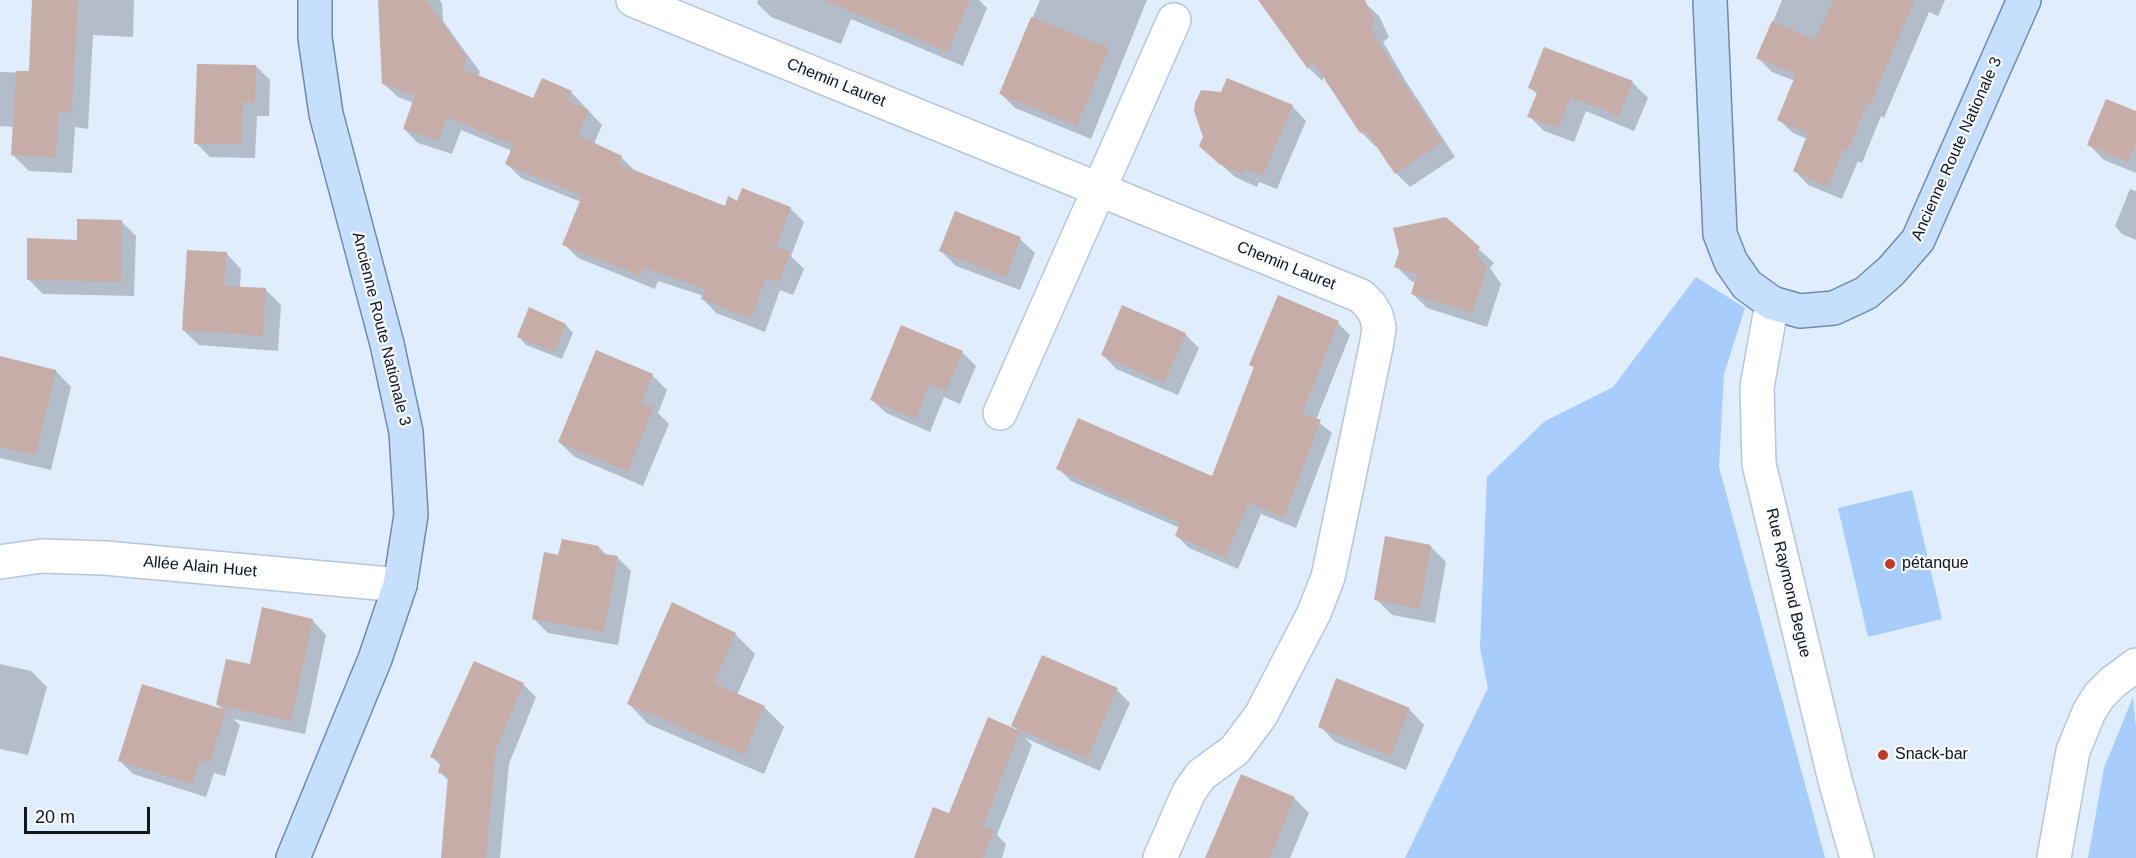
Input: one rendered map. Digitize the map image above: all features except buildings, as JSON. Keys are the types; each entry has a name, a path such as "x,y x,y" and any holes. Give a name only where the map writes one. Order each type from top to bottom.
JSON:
{"main road":[{"name":"Ancienne Route Nationale 3","path":"293,858 375,659 400,585 411,515 406,432 387,344 326,114 315,38 315,0"},
{"name":"Ancienne Route Nationale 3","path":"1710,0 1720,234 1731,262 1747,285 1772,303 1800,310 1833,308 1866,292 1891,271 1918,240 2024,0"}],"street":[{"name":"Chemin Lauret","path":"633,0 1361,296 1370,305 1379,327 1328,577 1314,613 1255,724 1235,750 1201,776 1189,792 1160,858"},
{"path":"1000,413 1174,20"},
{"name":"Rue Raymond Begue","path":"1772,303 1757,387 1759,464 1835,780 1857,858"},
{"name":"Allée Alain Huet","path":"0,562 42,556 105,558 400,585"},
{"path":"2054,858 2073,751 2089,712 2099,696 2136,665"}],"shaded area":[{"path":"1696,277 1745,308 1724,374 1719,467 1825,858 1405,858 1488,688 1480,648 1487,477 1545,421 1613,387"},
{"name":"pétanque","path":"1912,490 1942,619 1868,637 1838,508"},
{"path":"2133,697 2136,729 2136,858 2088,858 2104,768"}],"place":[{"name":"pétanque","path":"1890,564"},
{"name":"Snack-bar","path":"1883,755"}]}
